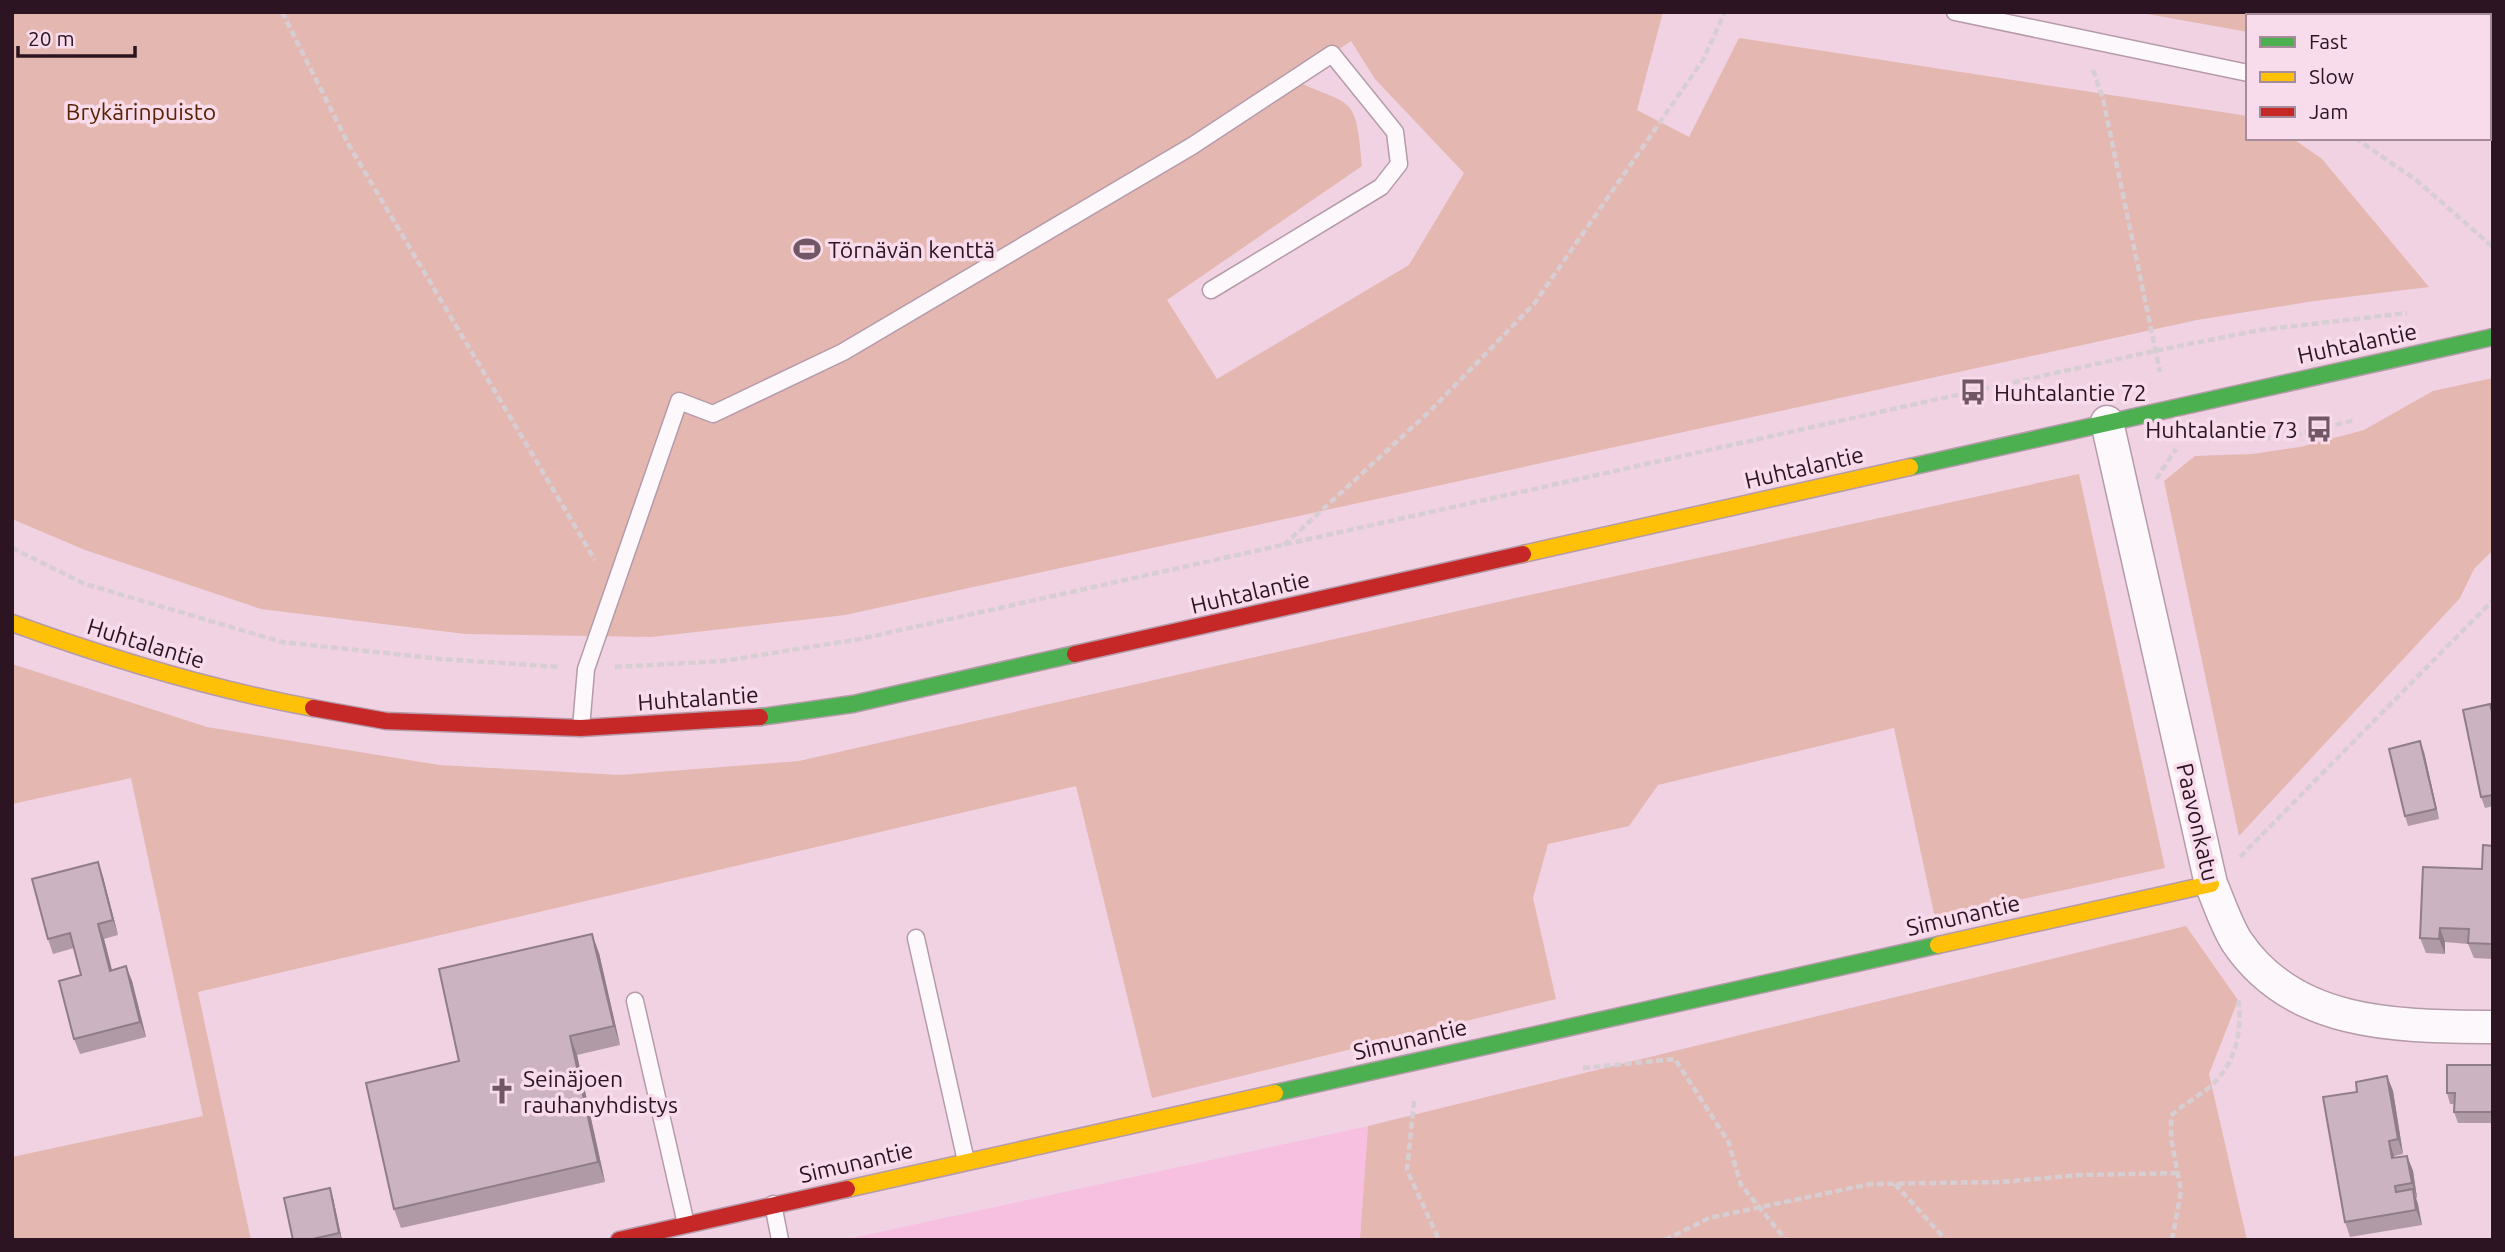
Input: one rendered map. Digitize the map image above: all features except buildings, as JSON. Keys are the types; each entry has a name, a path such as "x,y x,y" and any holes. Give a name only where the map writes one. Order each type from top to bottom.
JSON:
{"main road":[{"name":"Huhtalantie","path":"12,623 113,660 247,696 386,721 581,728 731,721 853,704 2493,337"},
{"name":"Simunantie","path":"619,1240 2211,884"}],"street":[{"name":"Paavonkatu","path":"2108,422 2211,884 2237,941 2274,984 2315,1008 2365,1020 2493,1027"}],"lane":[{"path":"1955,12 2246,73"},
{"path":"581,728 586,669 679,401 713,414 843,352 1192,146 1332,54 1395,132 1399,164 1381,187 1211,290"},
{"path":"915,938 966,1161"},
{"path":"635,1001 687,1224"},
{"path":"773,1204 780,1240"}],"path":[{"path":"282,12 350,147 613,591"},
{"path":"1283,545 1429,412 1534,304 1703,60 1725,12"},
{"path":"2083,40 2103,99 2168,408"},
{"path":"2358,140 2416,180 2493,247"},
{"path":"12,548 85,584 282,642 441,659 586,669 723,661 860,639 2154,351 2260,330 2412,313"},
{"path":"2222,437 2283,438 2355,420"},
{"path":"2159,492 2156,479 2177,448 2188,445"},
{"path":"2234,846 2237,860 2493,600"},
{"path":"2172,1240 2181,1191 2171,1138 2171,1116 2183,1103 2212,1085 2241,1036 2235,988"},
{"path":"1579,1068 1675,1059 1728,1141 1741,1185 1786,1240"},
{"path":"1419,1060 1406,1170 1439,1240"},
{"path":"1665,1240 1709,1218 1870,1184 2179,1173"},
{"path":"1895,1184 1946,1240"}],"shaded area":[{"path":"1368,1126 1360,1240 843,1240"}],"green space":[{"name":"Brykärinpuisto","path":"12,12 1663,12 1637,110 1689,137 1739,38 2246,116 2246,140 2295,140 2322,159 2429,287 2314,301 2197,320 845,615 652,637 465,634 261,609 85,550 12,519","holes":["1351,41 1375,79 1464,173 1409,265 1217,379 1167,300 1362,166 1357,126 1348,106 1293,80"]},
{"path":"2136,12 2493,12 2493,71 2491,14 2246,14 2246,32"},
{"path":"2493,378 2493,550 2474,569 2460,598 2239,836 2164,481 2195,456 2252,454 2300,447 2364,430 2433,391"},
{"path":"2079,474 2165,868 1935,918 1894,728 1658,785 1629,826 1548,844 1533,898 1556,999 1152,1098 1076,786 198,992 251,1240 12,1240 12,1157 203,1116 131,778 12,804 12,664 207,727 439,765 619,775 799,761 1480,606"},
{"path":"2186,926 2238,1000 2209,1074 2247,1240 1360,1240 1368,1126"}],"traffic: fast":[{"path":"1910,467 2493,337"},
{"path":"760,717 853,704 1075,654"},
{"path":"1275,1093 1938,945"}],"traffic: slow":[{"path":"1523,554 1910,467"},
{"path":"12,623 161,672 236,692 313,708"},
{"path":"1938,945 2211,884"},
{"path":"847,1189 1275,1093"}],"traffic: jam":[{"path":"1075,654 1523,554"},
{"path":"313,708 386,721 581,728 760,717"},
{"path":"619,1240 847,1189"}],"place":[{"name":"Törnävän kenttä","path":"807,249"},
{"name":"Huhtalantie 72","path":"1973,392"},
{"name":"Huhtalantie 73","path":"2319,429"},
{"name":"Seinäjoen rauhanyhdistys","path":"502,1091"}]}
